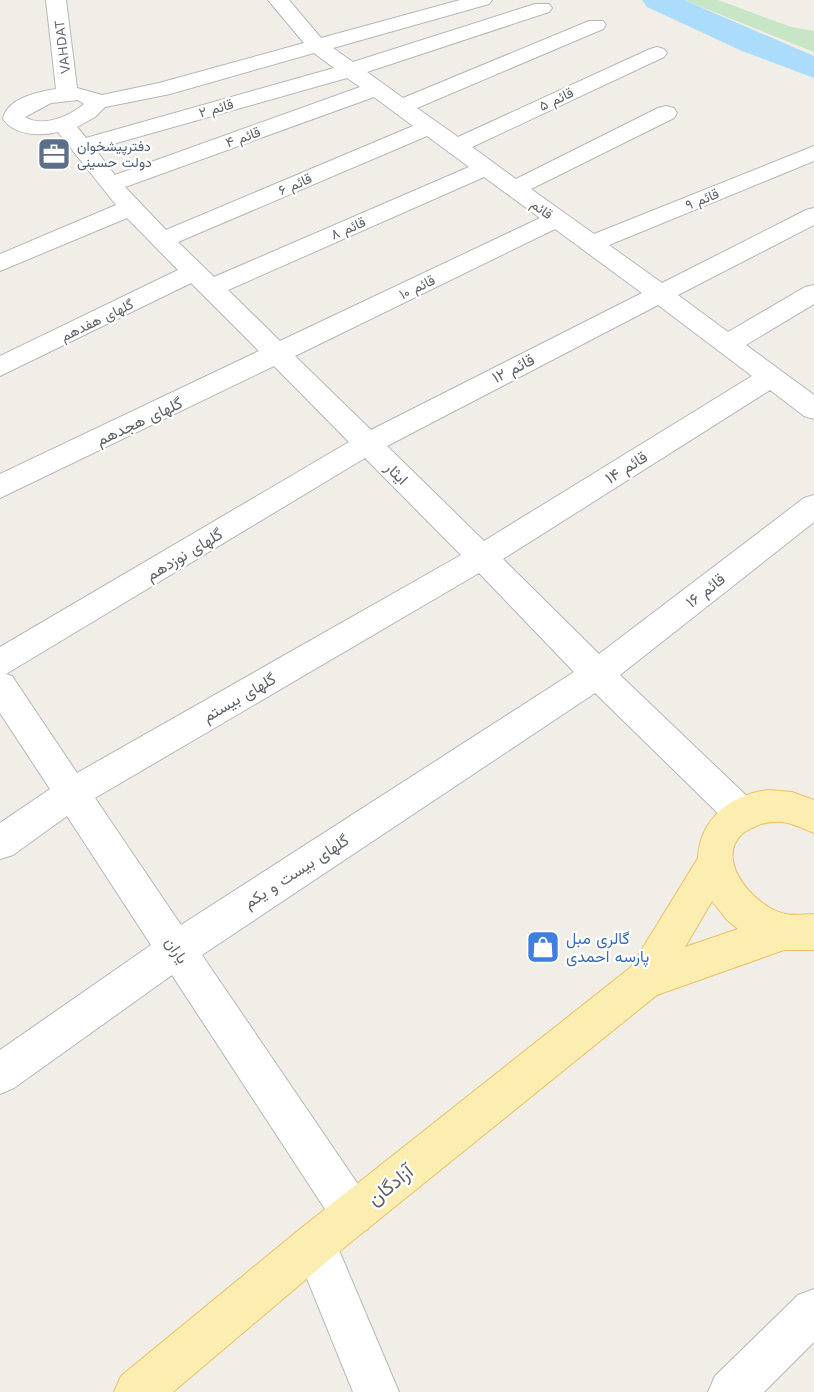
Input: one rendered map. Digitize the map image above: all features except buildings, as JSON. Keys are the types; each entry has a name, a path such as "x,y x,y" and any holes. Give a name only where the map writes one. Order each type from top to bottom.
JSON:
{"main road":[{"path":"798,932 762,926 736,906 719,881 715,862 717,842 726,826 741,813 760,807 803,806"},
{"path":"645,980 715,862"},
{"path":"645,980 798,932"},
{"name":"آزادگان","path":"137,1392 315,1244 645,980"}],"street":[{"name":"VAHDAT","path":"56,0 67,94"},
{"name":"قائم","path":"278,0 317,46 659,293 771,377 811,403"},
{"path":"0,98 13,120 27,127 62,123 86,115 95,103 162,89 482,0"},
{"name":"قائم ۲","path":"81,147 351,70 542,8"},
{"path":"401,107 596,25"},
{"name":"قائم ۵","path":"456,146 657,53"},
{"name":"قائم ۴","path":"111,184 376,89"},
{"path":"13,120 43,98 81,94 94,99 95,103"},
{"path":"514,189 666,113"},
{"name":"ایثار","path":"62,123 130,208 597,674 741,813"},
{"name":"قائم ۶","path":"162,240 429,127"},
{"name":"قائم ۹","path":"591,244 814,153"},
{"name":"قائم ۸","path":"202,280 486,168"},
{"path":"0,263 130,208"},
{"name":"قائم ۱۲","path":"367,444 814,215"},
{"name":"قائم ۱۰","path":"277,354 557,219"},
{"name":"گلهای هفدهم","path":"0,367 202,280"},
{"path":"727,344 814,293"},
{"name":"گلهای هجدهم","path":"0,487 277,354"},
{"name":"قائم ۱۴","path":"482,557 771,377"},
{"name":"گلهای نوزدهم","path":"0,663 367,444"},
{"name":"قائم ۱۶","path":"597,674 814,506"},
{"name":"گلهای بیستم","path":"0,843 74,794 482,557"},
{"name":"گلهای بیست و یکم","path":"0,1074 177,949 597,674"},
{"name":"یاران","path":"0,686 353,1214"},
{"path":"315,1244 376,1392"},
{"path":"731,1392 814,1311"}],"green space":[{"path":"684,0 718,0 791,27 814,31 814,52"}],"waterway":[{"path":"658,0 754,44 814,68"}],"place":[{"name":"دفترپیشخوان دولت حسینی","path":"54,154"},
{"name":"گالری مبل پارسه احمدی","path":"543,947"}]}
